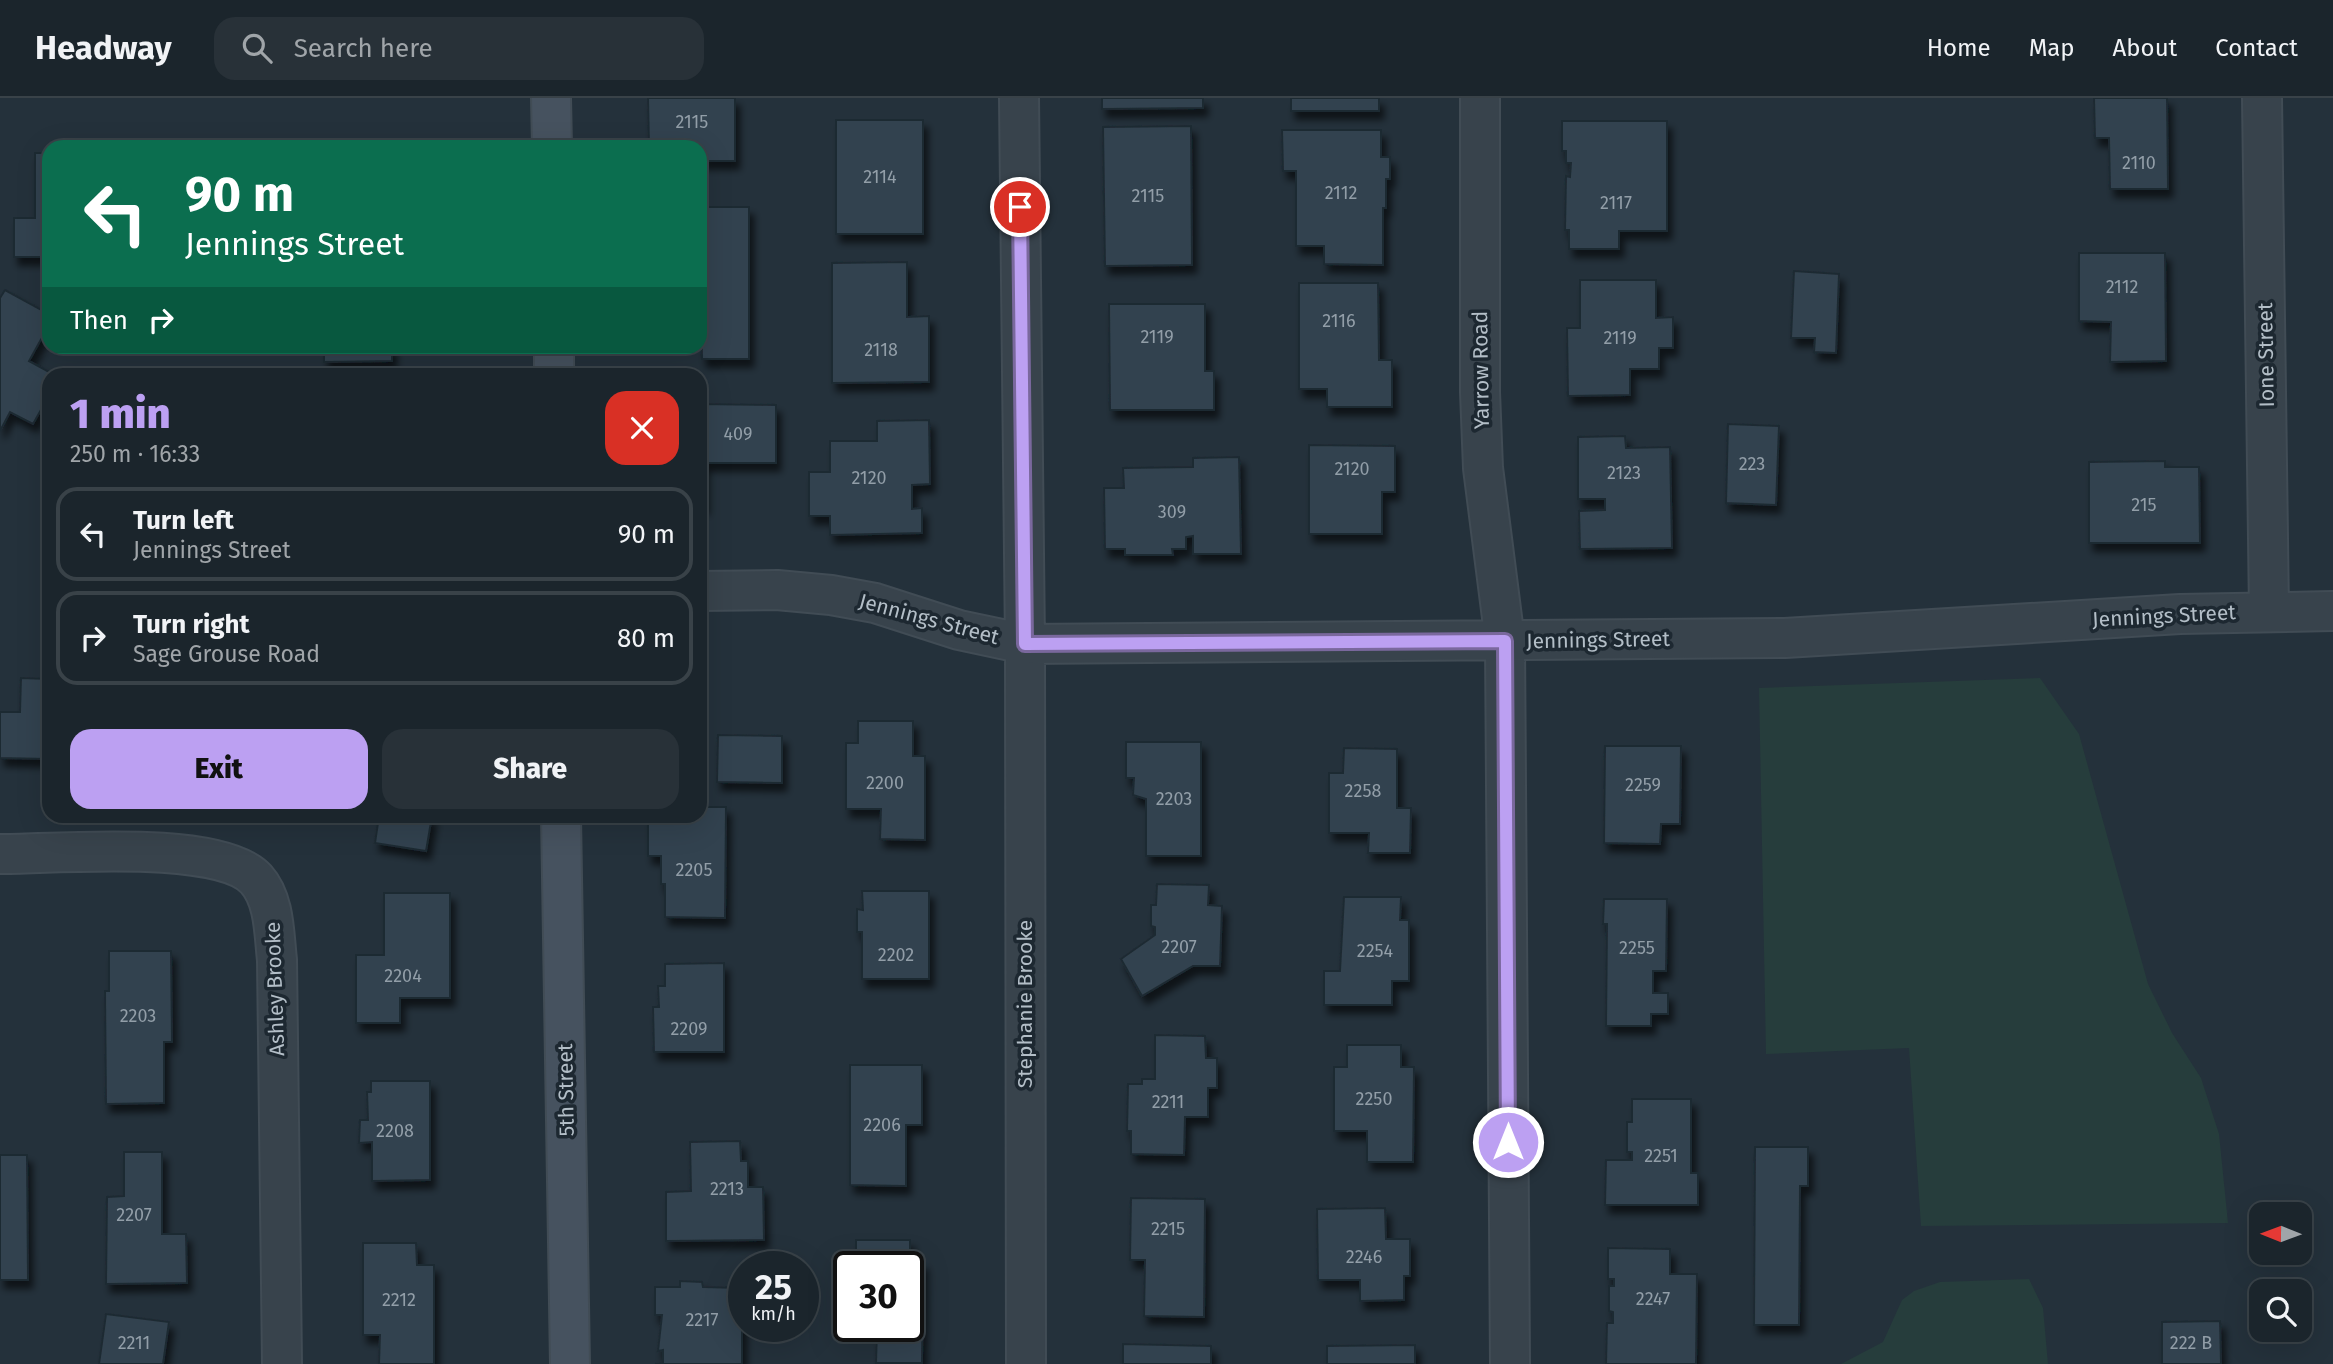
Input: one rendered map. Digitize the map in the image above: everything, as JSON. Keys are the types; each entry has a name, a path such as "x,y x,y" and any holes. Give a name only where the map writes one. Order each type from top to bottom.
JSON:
{"street":[{"path":"551,98 552,140"},
{"name":"Stephanie Brooke","path":"1019,98 1025,644 1026,1364"},
{"name":"Yarrow Road","path":"1480,98 1480,392 1483,468 1505,641"},
{"name":"Ione Street","path":"2262,98 2269,612"},
{"name":"Jennings Street","path":"707,591 777,590 831,595 875,603 959,630 1025,644 1785,638 2180,614 2333,611"},
{"path":"1505,641 1510,1364"},
{"name":"5th Street","path":"561,823 570,1364"},
{"name":"Ashley Brooke","path":"0,855 184,853 227,862 256,879 272,908 277,960 282,1364"}],"green space":[{"path":"2040,678 2079,734 2148,984 2172,1033 2201,1078 2219,1134 2228,1223 1921,1226 1909,1048 1766,1054 1759,688"},
{"path":"2029,1279 2043,1308 2048,1364 1841,1364 1883,1342 1902,1300 1914,1291 1940,1282"}],"building":[{"path":"648,98 735,98 735,161 707,161 707,140 649,140"},
{"path":"1102,98 1203,98 1203,108 1102,109"},
{"path":"1291,98 1379,98 1379,111 1291,111"},
{"path":"2094,98 2167,98 2168,189 2110,189 2109,138 2095,138"},
{"path":"836,120 923,120 923,234 836,234"},
{"path":"1562,121 1667,121 1667,231 1619,231 1619,249 1569,249 1569,230 1565,230 1566,176 1570,177 1571,163 1566,163 1566,151 1562,151"},
{"path":"1191,126 1192,265 1105,266 1103,127"},
{"path":"1282,130 1381,130 1381,157 1390,157 1390,179 1386,179 1386,208 1383,208 1383,265 1324,264 1324,246 1296,246 1296,171 1283,171"},
{"path":"35,153 42,153 42,257 14,257 14,218 35,218"},
{"path":"707,207 749,207 749,359 702,359 702,354 707,354"},
{"path":"2079,253 2165,253 2166,361 2110,362 2111,322 2079,321"},
{"path":"907,262 907,317 929,316 929,382 832,383 832,263"},
{"path":"1794,271 1839,274 1836,353 1814,352 1815,338 1791,338"},
{"path":"1580,280 1656,280 1656,318 1673,317 1673,348 1659,348 1659,369 1630,369 1630,395 1568,396 1567,328 1580,328"},
{"path":"1299,283 1378,283 1379,360 1392,360 1392,407 1327,407 1327,389 1299,389"},
{"path":"5,290 42,310 42,338 29,361 42,368 42,408 33,424 10,412 0,431 0,298"},
{"path":"1109,304 1205,304 1205,371 1214,371 1214,410 1110,410"},
{"path":"324,354 392,354 392,361 324,362"},
{"path":"707,404 776,405 776,463 707,463"},
{"path":"929,420 930,484 912,485 912,509 922,508 922,533 830,535 830,516 809,516 809,472 830,472 830,441 877,441 877,421"},
{"path":"1728,424 1779,426 1776,505 1726,503"},
{"path":"1625,436 1626,448 1670,447 1672,548 1580,549 1579,511 1605,510 1605,499 1578,499 1578,437"},
{"path":"1309,445 1395,446 1395,492 1382,492 1382,534 1309,534"},
{"path":"1239,457 1241,554 1193,554 1193,536 1186,537 1186,549 1172,549 1173,555 1125,555 1125,549 1105,549 1104,488 1124,488 1123,468 1193,467 1193,458"},
{"path":"2165,461 2165,467 2199,467 2200,543 2089,543 2089,462"},
{"path":"21,678 42,679 42,759 0,758 0,712 20,712"},
{"path":"858,721 913,721 913,756 925,756 925,840 880,839 881,809 846,809 846,743 858,743"},
{"path":"718,735 782,736 782,783 717,782"},
{"path":"1126,742 1201,742 1201,856 1146,856 1146,799 1133,795 1134,778 1126,778"},
{"path":"1605,746 1681,746 1680,824 1661,824 1660,844 1604,843"},
{"path":"1344,748 1397,749 1397,808 1411,808 1410,853 1368,853 1369,833 1329,833 1329,773 1343,773"},
{"path":"707,807 726,807 725,918 665,917 665,884 661,884 661,856 648,856 648,823 707,823"},
{"path":"378,823 431,823 426,851 375,843"},
{"path":"1157,884 1209,885 1208,905 1222,906 1220,966 1193,966 1142,996 1121,959 1155,935 1155,927 1151,926 1151,905 1156,905"},
{"path":"862,891 929,891 929,979 862,979 862,932 857,932 857,909 863,910"},
{"path":"384,893 450,893 450,998 400,998 400,1023 356,1023 356,955 384,955"},
{"path":"1344,897 1401,897 1400,920 1409,920 1409,981 1392,981 1392,1005 1324,1005 1324,971 1340,971"},
{"path":"1604,899 1667,899 1666,971 1653,971 1653,993 1668,993 1668,1014 1651,1014 1651,1026 1606,1026 1607,924 1603,924"},
{"path":"109,951 171,951 172,1042 164,1042 164,1103 106,1104 105,991 109,991"},
{"path":"724,963 724,1052 654,1052 653,1007 659,1007 658,986 665,986 665,964"},
{"path":"1155,1035 1205,1036 1206,1058 1217,1058 1217,1088 1208,1088 1208,1117 1185,1117 1184,1155 1131,1154 1131,1131 1127,1131 1128,1084 1142,1084 1142,1079 1155,1079"},
{"path":"1347,1045 1401,1045 1401,1067 1414,1067 1413,1162 1367,1162 1367,1131 1334,1131 1334,1067 1347,1067"},
{"path":"850,1065 922,1065 922,1125 906,1125 906,1186 850,1185"},
{"path":"371,1081 430,1081 430,1180 372,1181 372,1142 359,1143 360,1120 368,1120 367,1092 371,1092"},
{"path":"1632,1099 1691,1099 1691,1173 1698,1173 1698,1205 1605,1205 1606,1160 1632,1160 1632,1152 1627,1152 1627,1122 1632,1122"},
{"path":"740,1141 741,1161 748,1161 748,1187 763,1187 764,1240 666,1241 666,1192 691,1191 690,1142"},
{"path":"1755,1147 1808,1147 1808,1186 1800,1186 1799,1325 1754,1325"},
{"path":"124,1152 162,1152 162,1234 186,1234 187,1283 106,1284 107,1197 124,1196"},
{"path":"0,1155 27,1155 28,1280 0,1280"},
{"path":"1131,1198 1205,1199 1204,1317 1144,1316 1145,1260 1130,1260"},
{"path":"1385,1208 1386,1239 1410,1239 1410,1276 1404,1276 1404,1300 1360,1301 1360,1280 1318,1280 1317,1209"},
{"path":"856,1240 910,1240 910,1251 856,1251"},
{"path":"363,1243 416,1243 417,1265 434,1265 434,1364 379,1364 380,1335 363,1335"},
{"path":"1608,1248 1670,1249 1670,1274 1697,1274 1696,1364 1606,1364 1607,1323 1613,1323 1613,1312 1609,1311 1609,1286 1614,1286 1614,1279 1608,1279"},
{"path":"680,1281 702,1282 703,1287 728,1288 728,1342 742,1342 742,1364 655,1364 663,1363 663,1350 658,1351 662,1315 655,1315 655,1287 680,1287"},
{"path":"106,1314 169,1322 163,1364 99,1364"},
{"path":"2220,1321 2221,1364 2162,1364 2162,1322"},
{"path":"877,1342 922,1342 922,1363 876,1363"},
{"path":"1123,1344 1211,1346 1211,1364 1123,1364"},
{"path":"1415,1345 1415,1364 1327,1364 1327,1346"}],"route":[{"path":"1020,207 1025,644 1505,641 1508,1142"}]}
